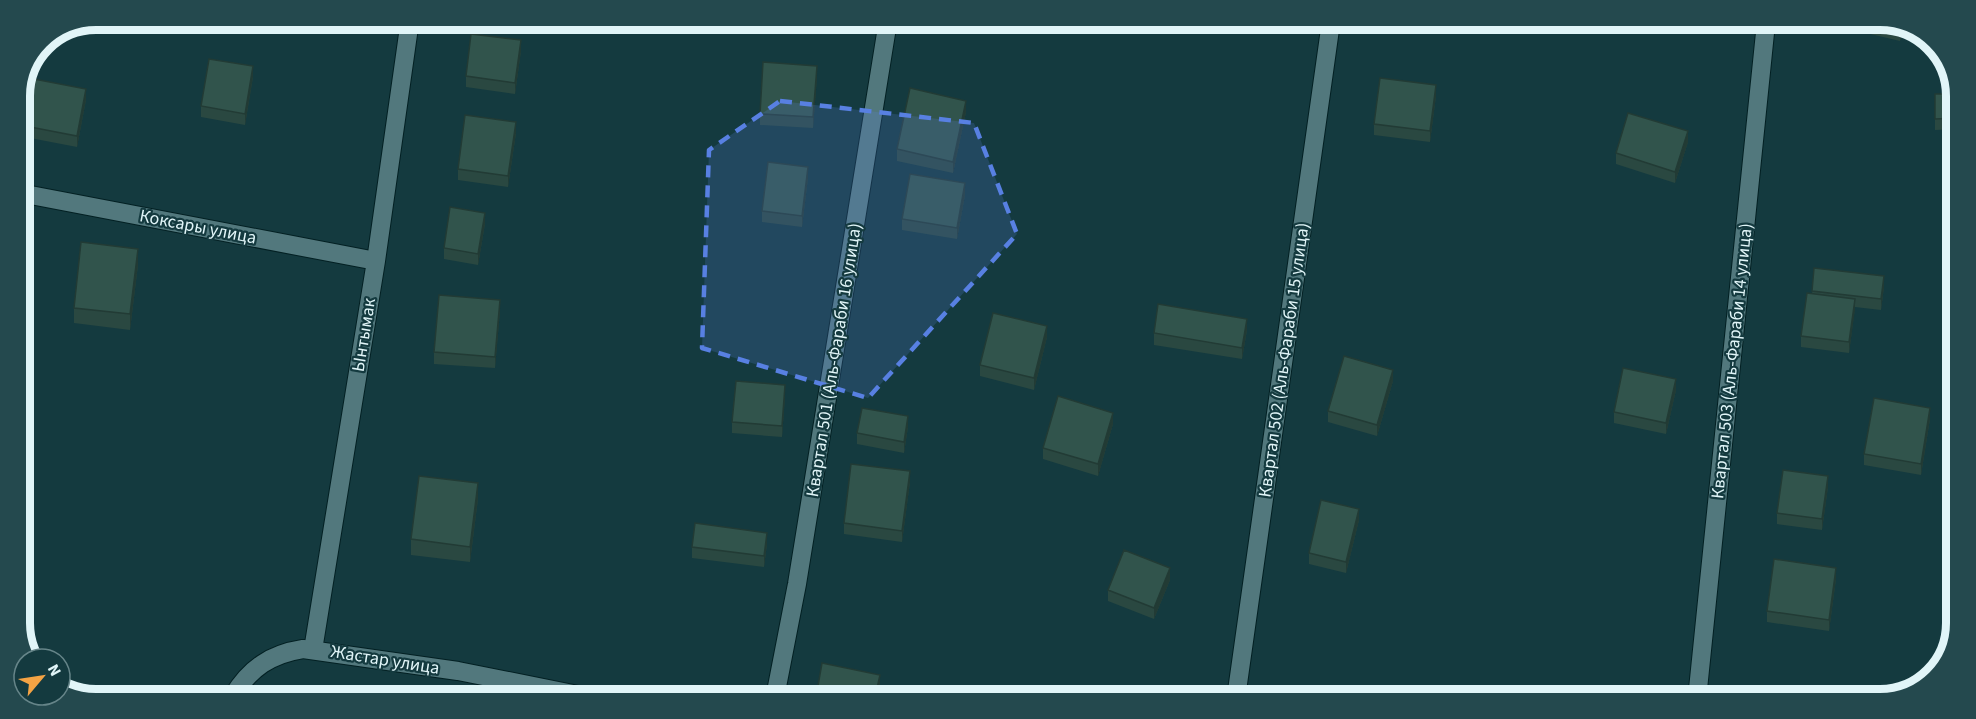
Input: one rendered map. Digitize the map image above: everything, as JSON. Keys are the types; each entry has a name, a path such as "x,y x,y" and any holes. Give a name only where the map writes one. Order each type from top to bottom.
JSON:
{"street":[{"name":"Ынтымак","path":"313,650 376,261 409,30"},
{"name":"Квартал 501 (Аль-Фараби 16 улица)","path":"777,689 797,584 887,30"},
{"name":"Квартал 502 (Аль-Фараби 15 улица)","path":"1237,689 1330,30"},
{"name":"Квартал 503 (Аль-Фараби 14 улица)","path":"1698,689 1765,30"},
{"name":"Коксары улица","path":"30,195 376,261"},
{"name":"Жастар улица","path":"238,689 253,669 280,653 313,650 458,671 548,689"}],"highlighted area":[{"path":"780,101 974,123 1017,234 868,398 702,348 709,150"}],"building":[{"path":"471,34 521,40 515,83 466,76"},
{"path":"209,59 253,66 245,114 201,106"},
{"path":"763,62 817,66 813,117 760,114"},
{"path":"1380,78 1436,85 1430,131 1374,124"},
{"path":"34,79 86,89 77,136 30,127 30,100"},
{"path":"910,88 966,101 953,162 897,149"},
{"path":"1935,94 1946,94 1946,118 1935,119"},
{"path":"1628,113 1688,131 1675,172 1616,153"},
{"path":"465,115 516,122 508,176 458,169"},
{"path":"768,162 808,167 802,216 762,211"},
{"path":"910,174 965,183 957,228 902,219"},
{"path":"450,207 485,213 478,254 444,248"},
{"path":"81,242 138,249 130,314 74,308"},
{"path":"1814,268 1884,276 1881,299 1812,291"},
{"path":"1807,293 1855,299 1849,342 1801,336"},
{"path":"439,295 500,300 495,357 434,352"},
{"path":"1158,304 1247,319 1242,348 1154,333"},
{"path":"993,313 1047,326 1034,378 980,365"},
{"path":"1344,356 1393,370 1377,425 1328,411"},
{"path":"1623,368 1676,379 1666,423 1614,412"},
{"path":"736,381 785,385 782,426 732,422"},
{"path":"1058,396 1113,413 1098,464 1043,448"},
{"path":"1874,398 1930,408 1921,464 1864,454"},
{"path":"862,408 908,416 904,442 857,433"},
{"path":"851,464 910,471 902,531 844,523"},
{"path":"1783,470 1828,476 1822,519 1777,513"},
{"path":"419,476 478,483 470,547 411,539"},
{"path":"1321,500 1359,509 1346,562 1309,553"},
{"path":"695,523 767,533 764,556 692,547"},
{"path":"1124,550 1170,568 1154,608 1108,590"},
{"path":"1774,559 1836,568 1829,620 1767,611"},
{"path":"822,663 880,675 877,689 817,689"}]}
